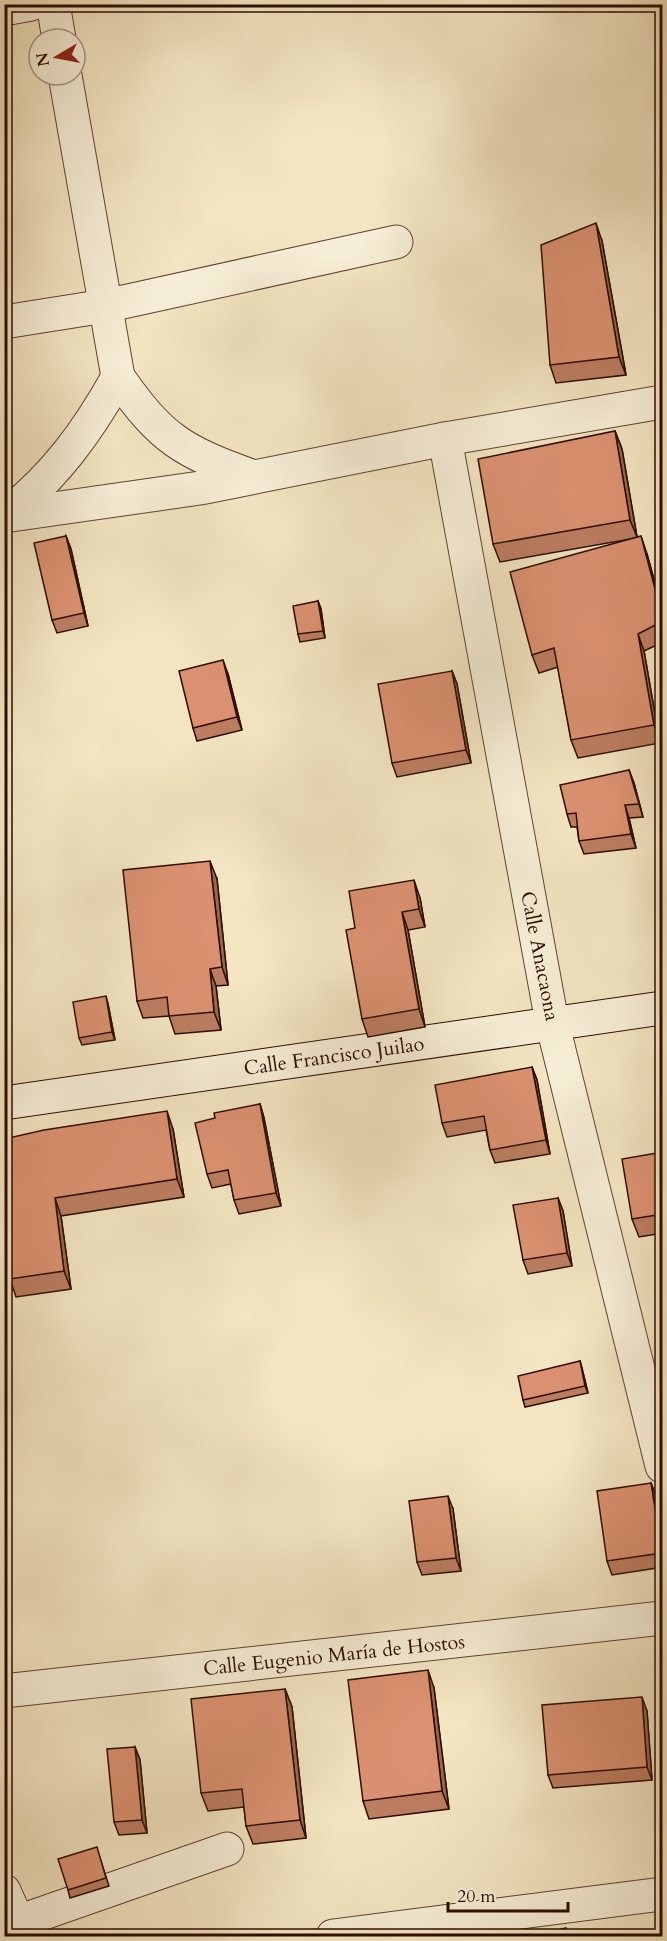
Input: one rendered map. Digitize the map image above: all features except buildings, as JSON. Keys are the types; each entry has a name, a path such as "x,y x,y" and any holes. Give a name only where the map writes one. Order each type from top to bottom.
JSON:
{"street":[{"path":"4,9 31,4"},
{"path":"53,4 57,27"},
{"path":"67,87 118,377 144,414 172,441 202,458 256,478"},
{"path":"4,322 105,306 396,242"},
{"path":"4,516 28,498 77,444 118,377"},
{"path":"4,516 256,478 445,439 663,402"},
{"name":"Calle Anacaona","path":"445,439 552,1022 663,1466"},
{"name":"Calle Francisco Juilao","path":"4,1103 457,1039 552,1022 663,1008"},
{"name":"Calle Eugenio María de Hostos","path":"4,1691 663,1618"},
{"path":"4,1891 21,1929 227,1850"},
{"path":"333,1936 663,1894"}]}
